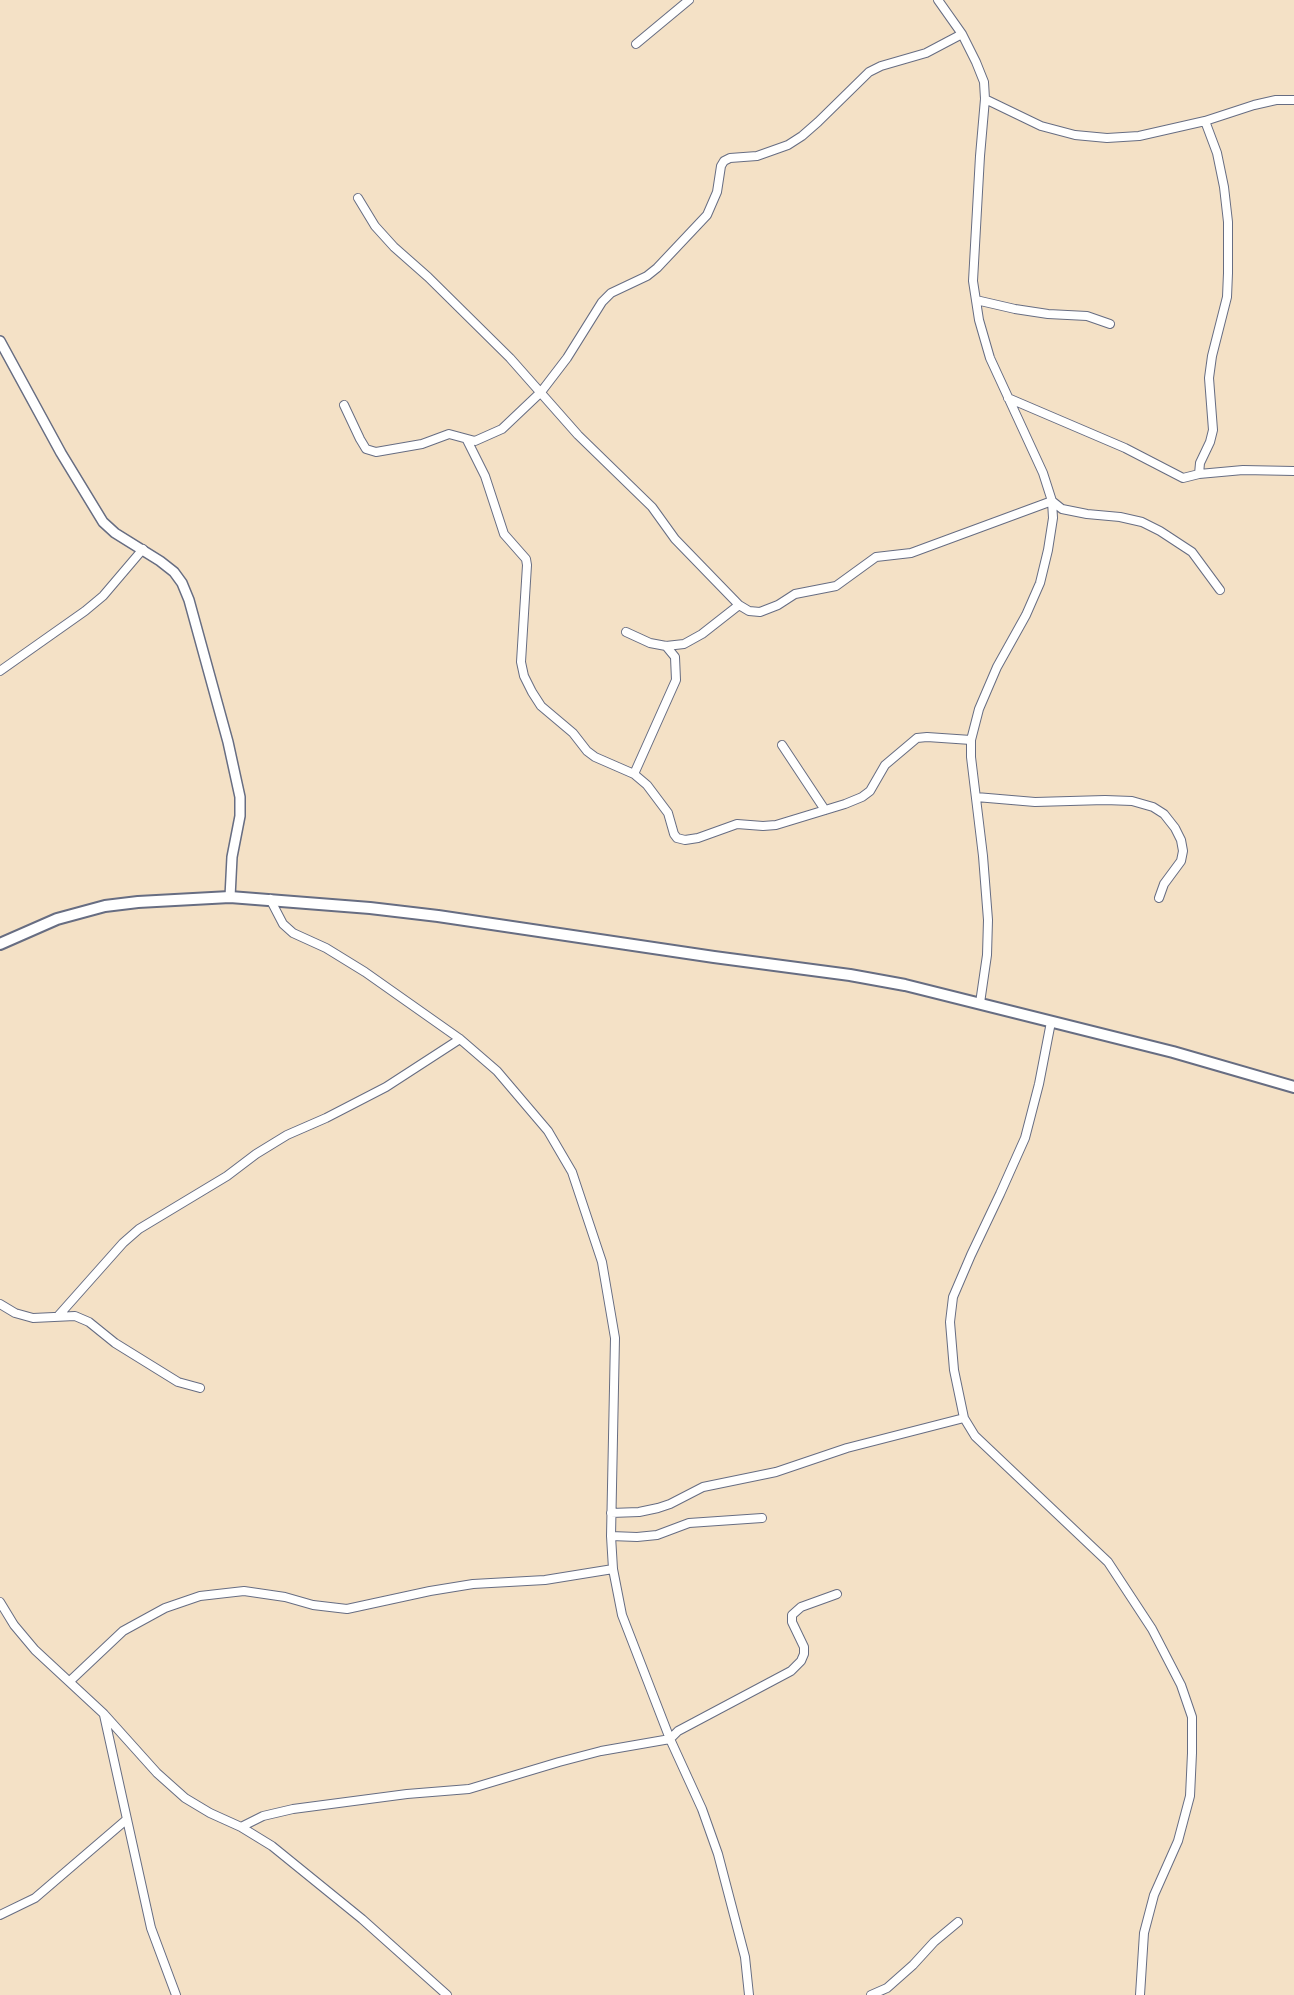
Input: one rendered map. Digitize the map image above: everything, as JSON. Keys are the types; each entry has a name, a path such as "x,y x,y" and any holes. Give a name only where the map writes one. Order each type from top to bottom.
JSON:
{"main road":[{"path":"0,944 57,919 105,906 230,897 426,915 850,975 905,985 1173,1052 1294,1087"}],"street":[{"path":"636,44 689,0"},
{"path":"938,0 962,34 984,82 985,99 974,271 979,320 990,358 1043,473 1053,501 1051,529 1040,583 1026,615 997,667 979,709 971,740 988,920 987,955 980,1003"},
{"path":"344,405 366,449 376,452 422,444 449,435 475,441 502,429 541,392 567,358 602,302 611,293 647,276 657,268 707,215 717,192 724,161 730,158 757,156 788,145 810,129 868,72 926,53 962,34"},
{"path":"985,99 1041,126 1076,135 1107,138 1139,136 1205,121 1254,105 1294,99"},
{"path":"1198,474 1213,430 1209,378 1212,356 1227,297 1228,273 1228,222 1224,187 1205,121"},
{"path":"358,198 375,226 394,247 474,322 541,392 578,435 639,493 675,539 740,606 749,611 760,612 778,605 795,594 836,586 849,579 876,557 911,553 1053,501"},
{"path":"976,300 1048,314 1087,316 1110,324"},
{"path":"0,341 97,515 115,534 143,549 174,572 182,583 189,600 228,742 240,797 240,816 232,857 230,897"},
{"path":"1008,398 1125,448 1183,478 1198,474 1243,470 1294,471"},
{"path":"466,440 485,476 504,534 526,560 521,662 531,692 541,706 573,733 587,751 595,757 634,774 651,789 668,813 677,838 685,840 715,833 736,824 776,825 845,804 870,791 885,765 917,738 971,740"},
{"path":"1053,501 1062,509 1120,517 1142,522 1160,531 1192,552 1220,590"},
{"path":"0,671 103,596 143,549"},
{"path":"626,632 650,643 666,646 684,644 702,634 740,606"},
{"path":"634,774 676,680 675,657 666,646"},
{"path":"782,745 825,810"},
{"path":"976,797 1035,802 1132,801 1153,807 1164,814 1175,828 1183,851 1181,861 1164,884 1159,898"},
{"path":"270,899 284,924 293,933 326,948 365,972 460,1039 497,1071 548,1131 572,1172 602,1262 615,1338 611,1536 622,1615 670,1740 702,1809 718,1854 745,1957 749,1995"},
{"path":"1051,1022 1039,1084 1025,1137 970,1255 953,1298 950,1322 953,1358 958,1396 964,1418 975,1436 1108,1562 1152,1629 1181,1685 1192,1717 1190,1796 1178,1841 1151,1904 1144,1933 1140,1995"},
{"path":"59,1316 109,1258 139,1229 227,1176 286,1135 326,1118 386,1087 460,1039"},
{"path":"0,1304 15,1313 33,1318 75,1316 89,1322 115,1343 178,1382 200,1388"},
{"path":"611,1513 639,1512 658,1508 703,1487 776,1472 847,1448 964,1418"},
{"path":"611,1536 657,1535 689,1523 762,1518"},
{"path":"70,1681 123,1631 165,1608 200,1596 244,1591 285,1597 313,1605 347,1609 472,1584 545,1580 614,1569"},
{"path":"241,1827 263,1816 293,1809 407,1794 469,1789 590,1754 670,1740 678,1731 792,1671 801,1661 804,1647 795,1629 792,1615 801,1607 837,1594"},
{"path":"0,1602 35,1650 104,1713 157,1773 185,1798 272,1846 362,1919 447,1995"},
{"path":"104,1713 151,1928 176,1995"},
{"path":"0,1915 35,1898 126,1820"},
{"path":"871,1995 886,1988 958,1922"}]}
